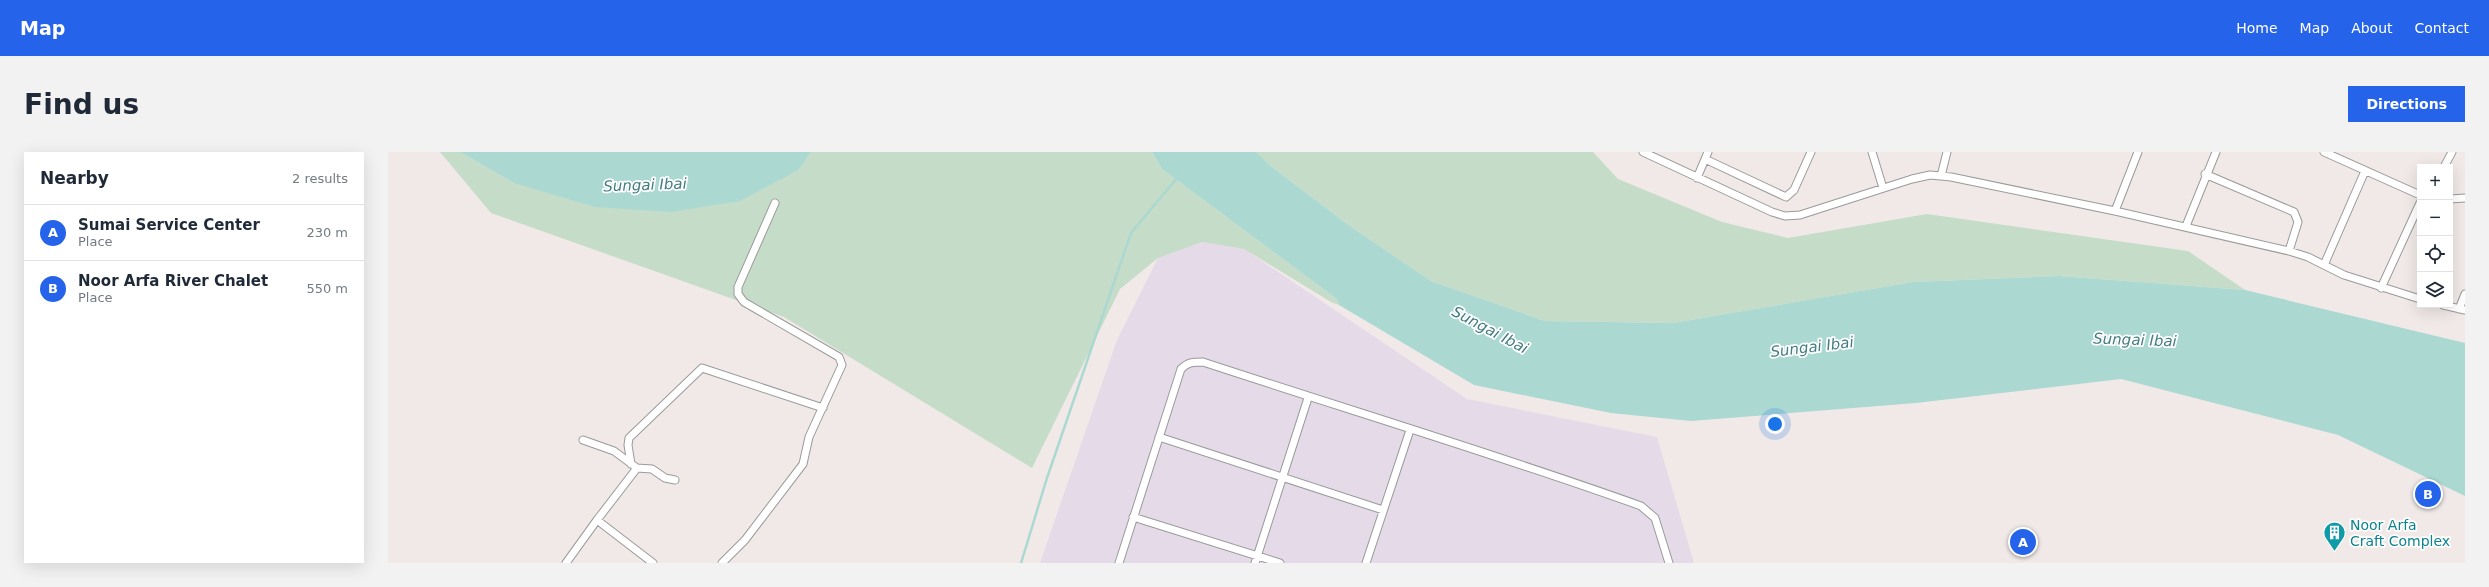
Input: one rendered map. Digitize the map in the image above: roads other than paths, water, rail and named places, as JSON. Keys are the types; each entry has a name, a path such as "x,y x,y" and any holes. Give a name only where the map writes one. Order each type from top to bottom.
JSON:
{"street":[{"path":"1642,152 1772,212 1797,215 1912,179 1940,176 2186,226 2289,251 2315,260 2344,275 2381,288 2417,298"},
{"path":"1697,178 1706,156 1786,197 1794,190 1811,152"},
{"path":"1872,152 1883,188"},
{"path":"1940,176 1947,152"},
{"path":"2115,211 2138,152"},
{"path":"2186,226 2216,152"},
{"path":"2324,152 2417,194"},
{"path":"2446,164 2452,152"},
{"path":"2324,265 2365,171"},
{"path":"2206,174 2294,212 2298,222 2289,251"},
{"path":"2453,199 2465,198"},
{"path":"722,563 745,540 800,468 805,458 809,437 841,371 842,360 839,357 744,302 738,294 738,287 774,203"},
{"path":"2381,288 2417,210"},
{"path":"2462,310 2465,294"},
{"path":"1119,563 1181,369 1186,364 1203,362 1308,398 1535,468 1641,506 1655,518 1669,563"},
{"path":"634,466 628,445 629,438 702,368 823,408"},
{"path":"1256,560 1308,398"},
{"path":"1366,563 1410,430"},
{"path":"1159,437 1383,510"},
{"path":"583,440 614,451 634,466 652,469 665,478 675,480"},
{"path":"566,563 634,466"},
{"path":"1134,517 1256,560 1280,563"},
{"path":"597,520 653,563"}],"water":[{"name":"Sungai Ibai","path":"460,152 811,152 798,170 740,201 671,212 595,207 514,183"},
{"name":"Sungai Ibai","path":"1152,152 1256,152 1272,167 1347,224 1431,281 1545,321 1673,323 1913,282 2059,276 2245,290 2465,343 2465,496 2338,435 2121,379 1916,403 1691,421 1611,413 1474,385 1339,305 1337,299 1162,169"}],"waterway":[{"path":"1021,563 1047,478 1131,233 1177,178"}],"place":[{"name":"Noor Arfa River Chalet","path":"2428,494"},
{"name":"Sumai Service Center","path":"2023,542"},
{"name":"Noor Arfa Craft Complex","path":"2335,552"}]}
